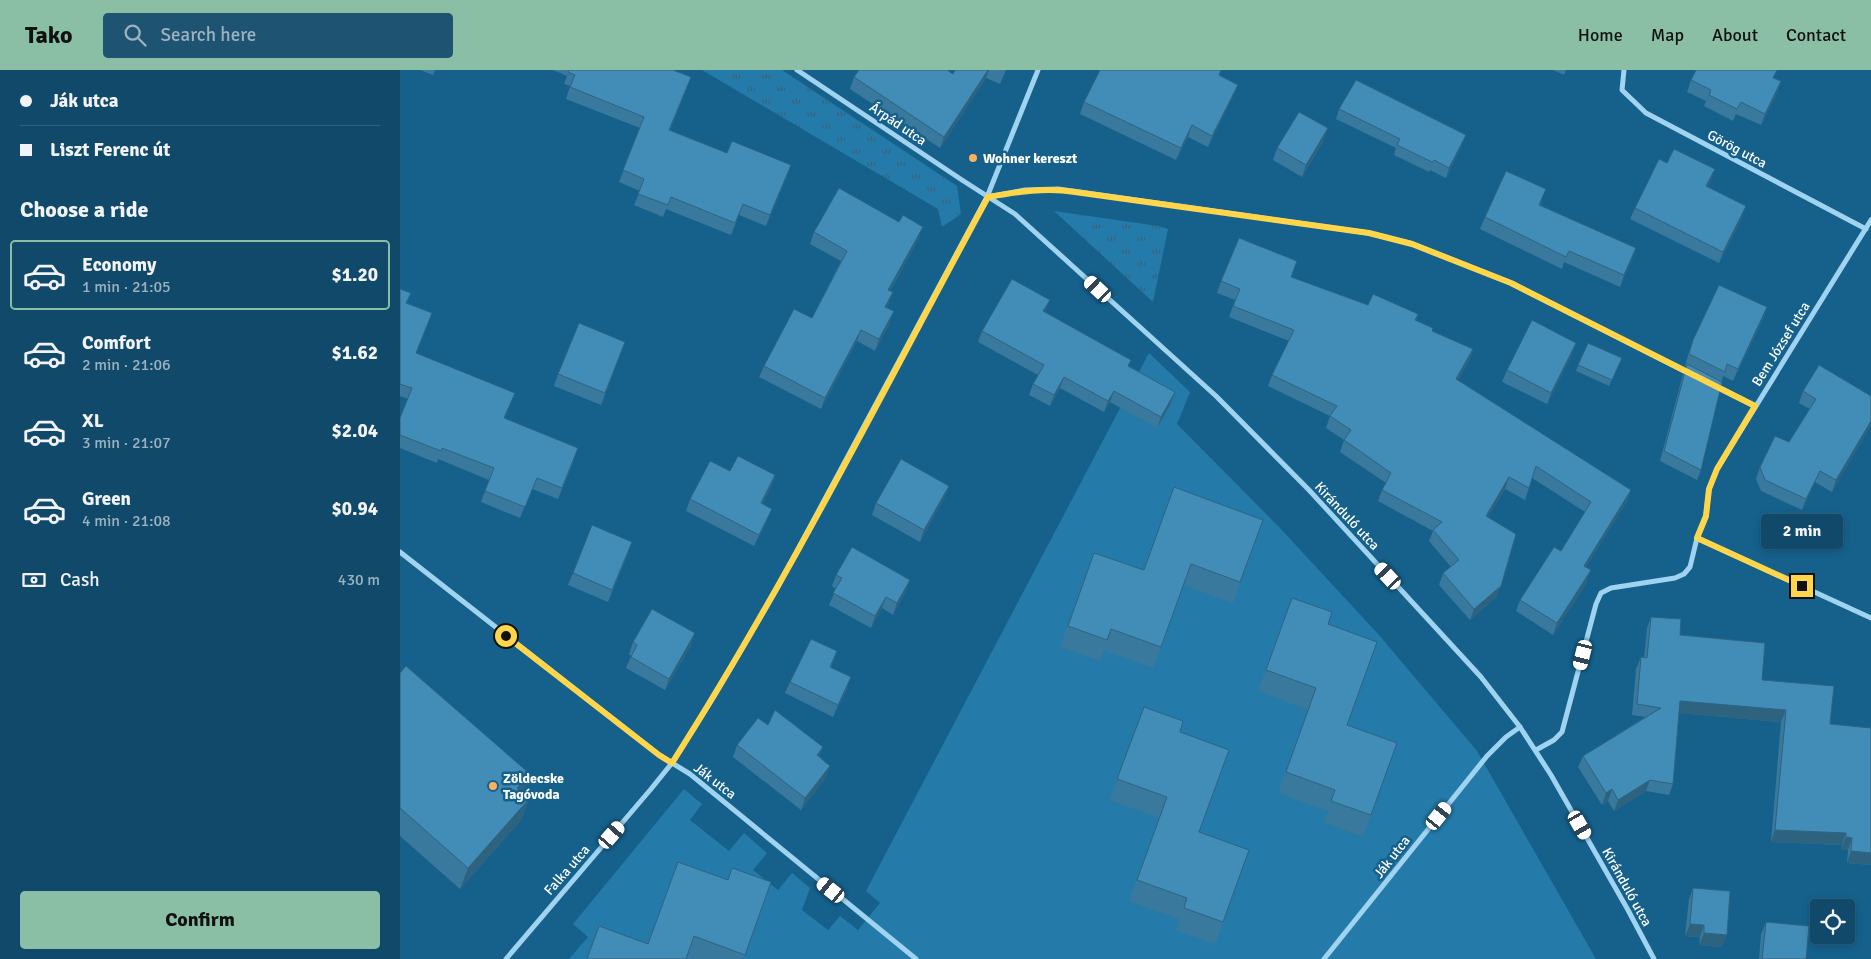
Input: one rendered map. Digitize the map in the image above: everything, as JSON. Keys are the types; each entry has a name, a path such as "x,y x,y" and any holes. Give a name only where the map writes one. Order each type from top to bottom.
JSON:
{"street":[{"name":"Árpád utca","path":"797,70 988,197"},
{"name":"Falka utca","path":"506,959 672,763 713,698 775,592 988,197 1038,70"},
{"name":"Görög utca","path":"1624,70 1622,90 1646,114 1866,229"},
{"path":"988,197 1025,190 1058,189 1369,233 1412,244 1511,283 1694,376"},
{"name":"Kiránduló utca","path":"988,197 1015,214 1216,396 1309,490 1481,677 1536,750 1623,901 1654,959"},
{"name":"Bem József utca","path":"1536,750 1554,740 1562,732 1596,604 1601,594 1611,588 1674,578 1684,574 1690,567 1697,538 1706,516 1709,489 1717,469 1871,220"},
{"path":"1712,384 1755,406"},
{"path":"1697,538 1871,618"},
{"name":"Ják utca","path":"400,552 659,755 690,774 916,959"},
{"name":"Ják utca","path":"1324,959 1487,756 1506,737 1520,727"}],"green space":[{"path":"702,70 782,70 957,186 961,214 942,227 938,209"},
{"path":"1054,211 1168,229 1153,302"},
{"path":"1149,353 1190,392 1177,424 1279,527 1379,635 1477,751 1596,959 569,959 588,937 573,924 684,789 702,804 690,820 729,851 744,833 767,853 753,870 778,890 792,873 810,888 802,910 828,930 840,916 858,930 880,903 866,891"}],"building":[{"path":"569,70 673,70 691,77 669,130 727,153 732,141 791,165 770,215 743,204 735,223 671,197 668,205 638,194 644,179 623,170 644,117 570,87 575,75 568,72"},
{"path":"859,70 947,70 953,74 955,70 988,70 944,137 854,77"},
{"path":"1100,70 1221,70 1219,75 1238,85 1212,136 1192,125 1181,148 1084,102"},
{"path":"1696,70 1777,70 1773,78 1781,81 1765,114 1741,102 1737,109 1709,95 1711,90 1691,80"},
{"path":"1356,80 1466,135 1449,168 1397,145 1400,139 1339,109"},
{"path":"1299,112 1328,128 1306,165 1277,148"},
{"path":"1674,149 1715,169 1706,186 1746,206 1723,252 1635,208 1659,159 1667,163"},
{"path":"1506,171 1546,189 1539,205 1636,248 1624,275 1569,251 1566,257 1485,217"},
{"path":"839,188 899,222 903,215 923,227 888,290 893,292 885,307 894,311 879,339 861,330 825,398 764,366 794,309 812,318 847,251 814,232"},
{"path":"1239,238 1297,261 1291,277 1368,305 1373,294 1418,314 1415,320 1433,328 1432,331 1473,349 1456,379 1631,490 1584,566 1591,570 1557,623 1520,600 1554,547 1561,551 1591,502 1536,466 1529,488 1509,477 1486,516 1516,534 1501,586 1474,609 1443,573 1459,560 1433,530 1442,522 1382,490 1391,473 1344,440 1351,430 1330,416 1337,406 1272,375 1294,330 1233,306 1240,289 1221,281"},
{"path":"1012,279 1050,300 1043,311 1131,360 1128,366 1175,392 1161,417 1114,391 1108,401 1064,377 1054,395 1033,384 1044,365 982,331"},
{"path":"1719,285 1767,307 1738,369 1727,364 1725,372 1689,354 1693,340"},
{"path":"400,289 411,293 406,303 432,313 416,353 515,393 504,418 578,448 562,488 537,478 525,507 485,491 494,468 442,448 441,451 400,435 400,418 412,388 400,384"},
{"path":"1532,320 1576,343 1551,393 1507,370"},
{"path":"579,323 625,342 605,393 558,374"},
{"path":"1588,343 1622,358 1612,380 1578,365"},
{"path":"1687,364 1722,382 1701,470 1664,451"},
{"path":"1819,365 1871,396 1871,421 1836,480 1820,471 1806,499 1765,480 1760,467 1775,436 1789,442 1816,399 1803,391"},
{"path":"738,456 775,475 761,503 772,509 759,535 690,499 710,461 730,471"},
{"path":"901,459 949,486 924,530 876,503"},
{"path":"1174,487 1263,520 1240,582 1191,564 1161,647 1111,629 1107,640 1068,626 1094,553 1144,570"},
{"path":"592,525 632,542 612,590 573,573"},
{"path":"852,547 910,580 897,603 886,597 875,616 833,593 842,578 836,575"},
{"path":"1292,598 1332,612 1328,624 1377,642 1347,725 1397,743 1371,815 1331,801 1335,790 1286,772 1316,688 1266,670"},
{"path":"652,609 695,633 669,679 631,657 637,645 633,642"},
{"path":"1651,617 1681,619 1680,635 1765,643 1762,680 1834,686 1830,724 1871,728 1871,853 1851,851 1852,838 1846,837 1846,833 1775,830 1786,710 1680,701 1673,784 1650,780 1618,800 1612,789 1606,793 1583,756 1661,708 1637,704 1641,657 1647,658"},
{"path":"811,639 837,651 830,667 851,677 838,705 790,682"},
{"path":"406,666 530,774 517,788 529,799 468,868 400,808 400,673"},
{"path":"1144,707 1183,721 1180,732 1229,750 1199,832 1249,850 1223,922 1184,908 1187,898 1137,880 1167,797 1117,779"},
{"path":"775,710 823,747 817,755 830,766 805,798 737,745 758,718 768,725"},
{"path":"678,862 728,880 732,868 771,882 745,955 694,936 686,959 587,959 599,926 648,944"},
{"path":"1693,888 1730,891 1727,935 1704,933 1704,925 1690,924"},
{"path":"1766,922 1809,926 1806,959 1762,959"}],"place":[{"name":"Wohner kereszt","path":"973,158"},
{"name":"Zöldecske Tagóvoda","path":"493,786"}],"route":[{"path":"506,636 659,755 672,763 713,698 775,592 988,197 1025,190 1058,189 1369,233 1412,244 1511,283 1755,406 1717,469 1709,489 1706,516 1697,538 1802,586"}]}
